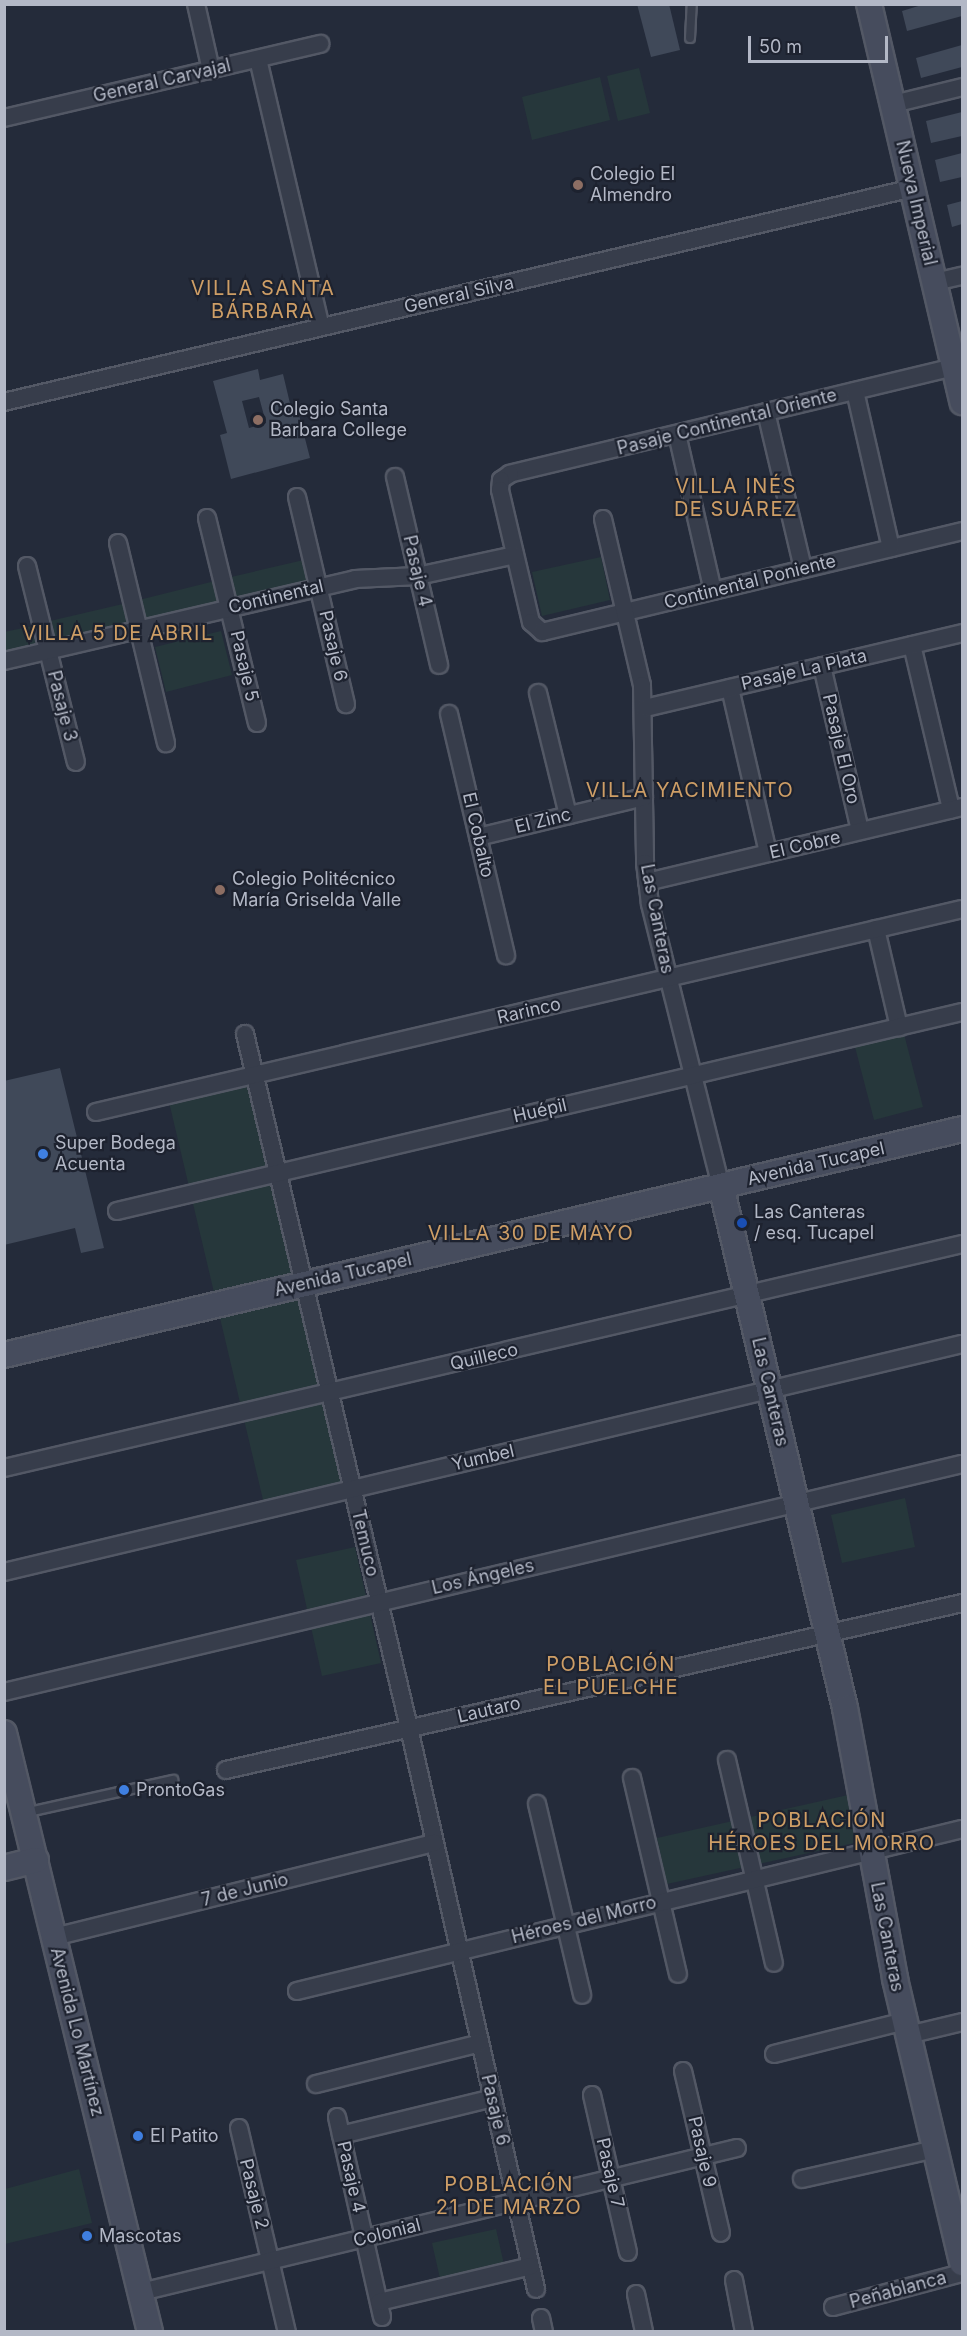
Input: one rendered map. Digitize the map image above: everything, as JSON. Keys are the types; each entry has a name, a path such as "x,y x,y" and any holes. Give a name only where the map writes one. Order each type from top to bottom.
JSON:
{"street":[{"path":"196,4 211,70"},
{"name":"Nueva Imperial","path":"869,5 963,402"},
{"name":"General Carvajal","path":"4,118 320,44"},
{"path":"258,59 321,327"},
{"path":"893,104 963,87"},
{"name":"General Silva","path":"4,402 913,188"},
{"path":"935,282 963,276"},
{"name":"Pasaje Continental Oriente","path":"515,555 500,490 501,480 510,474 954,367"},
{"path":"855,391 891,548"},
{"path":"766,412 803,569"},
{"path":"677,434 713,591"},
{"name":"Pasaje 4","path":"395,477 439,665"},
{"path":"297,497 320,587"},
{"name":"Pasaje 5","path":"207,518 231,608 257,723"},
{"name":"Las Canteras","path":"603,519 645,708 644,797 647,882 668,978 721,1186 827,1634 907,2028 962,2260"},
{"name":"Continental Poniente","path":"515,555 531,622 537,630 547,631 963,531"},
{"path":"118,543 166,743"},
{"name":"Continental","path":"4,661 366,577 418,576 515,555"},
{"name":"Pasaje 3","path":"27,566 76,762"},
{"name":"Pasaje 6","path":"320,587 346,704"},
{"name":"Pasaje La Plata","path":"645,708 963,633"},
{"path":"912,645 957,808"},
{"name":"Pasaje El Oro","path":"822,666 860,831"},
{"path":"730,688 768,853"},
{"path":"538,693 568,815"},
{"name":"El Cobalto","path":"449,714 506,955"},
{"name":"El Zinc","path":"478,837 644,797"},
{"name":"El Cobre","path":"647,882 957,808"},
{"name":"Rarinco","path":"96,1112 963,909"},
{"path":"876,929 899,1027"},
{"name":"Huépil","path":"117,1211 963,1012"},
{"name":"Temuco","path":"245,1034 482,2048"},
{"name":"Avenida Tucapel","path":"4,1355 963,1129"},
{"name":"Quilleco","path":"4,1468 963,1244"},
{"name":"Yumbel","path":"4,1572 963,1344"},
{"name":"Los Ángeles","path":"4,1692 963,1464"},
{"name":"Lautaro","path":"226,1770 963,1603"},
{"name":"Avenida Lo Martínez","path":"4,1733 150,2331"},
{"path":"727,1760 774,1963"},
{"path":"632,1778 678,1974"},
{"path":"537,1804 582,1995"},
{"path":"871,1851 963,1829"},
{"name":"7 de Junio","path":"54,1937 435,1843"},
{"name":"Héroes del Morro","path":"297,1991 871,1851"},
{"path":"4,1868 36,1860"},
{"path":"774,2054 907,2028 963,2022"},
{"path":"316,2084 482,2048"},
{"name":"Pasaje 6","path":"482,2048 516,2202"},
{"name":"Pasaje 9","path":"683,2071 721,2233"},
{"name":"Pasaje 7","path":"592,2095 628,2252"},
{"path":"341,2134 493,2098"},
{"name":"Pasaje 4","path":"337,2117 364,2238"},
{"name":"Pasaje 2","path":"238,2128 287,2331"},
{"name":"Colonial","path":"141,2292 738,2148"},
{"path":"802,2179 935,2149"},
{"path":"516,2202 536,2289"},
{"path":"364,2238 381,2309 531,2266"},
{"name":"Peñablanca","path":"833,2307 962,2260"},
{"path":"734,2280 744,2331"},
{"path":"636,2294 644,2331"}],"lane":[{"path":"690,38 692,4"},
{"path":"24,1813 173,1780"}],"shaded area":[{"path":"639,68 650,113 618,121 607,76"},
{"path":"600,77 610,120 532,140 522,97"},
{"path":"601,557 610,600 542,616 532,572"},
{"path":"308,559 313,580 237,598 231,577"},
{"path":"215,581 220,601 144,620 139,600"},
{"path":"127,603 132,624 56,641 50,621"},
{"path":"38,625 43,646 5,655 4,632"},
{"path":"221,631 232,675 166,692 155,647"},
{"path":"904,1034 923,1107 874,1120 855,1047"},
{"path":"247,1084 348,1484 264,1504 169,1102"},
{"path":"905,1498 915,1547 842,1563 831,1515"},
{"path":"355,1547 381,1663 322,1676 296,1560"},
{"path":"848,1795 859,1842 667,1884 657,1838"},
{"path":"79,2169 92,2223 5,2244 5,2189"},
{"path":"496,2229 505,2269 441,2283 432,2243"}],"building":[{"path":"637,4 669,4 680,50 651,57"},
{"path":"925,4 962,4 962,16 907,31 902,11"},
{"path":"962,45 962,67 921,78 916,58"},
{"path":"962,112 962,136 931,143 926,121"},
{"path":"962,153 962,177 940,182 935,160"},
{"path":"962,201 962,224 952,227 947,205"},
{"name":"Colegio Santa Barbara College","path":"258,369 260,380 283,374 293,416 299,415 310,458 231,479 220,435 227,433 213,381","holes":["259,397 266,423 249,428 242,401"]},
{"name":"Super Bodega Acuenta","path":"60,1068 104,1248 81,1253 75,1228 4,1245 4,1081"}],"place":[{"name":"Colegio El Almendro","path":"578,185"},
{"name":"Colegio Santa Barbara College","path":"258,420"},
{"name":"Colegio Politécnico María Griselda Valle","path":"220,890"},
{"name":"Super Bodega Acuenta","path":"43,1154"},
{"name":"Las Canteras / esq. Tucapel","path":"742,1223"},
{"name":"ProntoGas","path":"124,1790"},
{"name":"El Patito","path":"138,2136"},
{"name":"Mascotas","path":"87,2236"}],"district":[{"name":"VILLA SANTA BÁRBARA","path":"263,300"},
{"name":"VILLA INÉS DE SUÁREZ","path":"736,498"},
{"name":"VILLA 5 DE ABRIL","path":"118,633"},
{"name":"VILLA YACIMIENTO","path":"690,790"},
{"name":"VILLA 30 DE MAYO","path":"531,1233"},
{"name":"POBLACIÓN EL PUELCHE","path":"611,1676"},
{"name":"POBLACIÓN HÉROES DEL MORRO","path":"822,1832"},
{"name":"POBLACIÓN 21 DE MARZO","path":"509,2196"}]}
